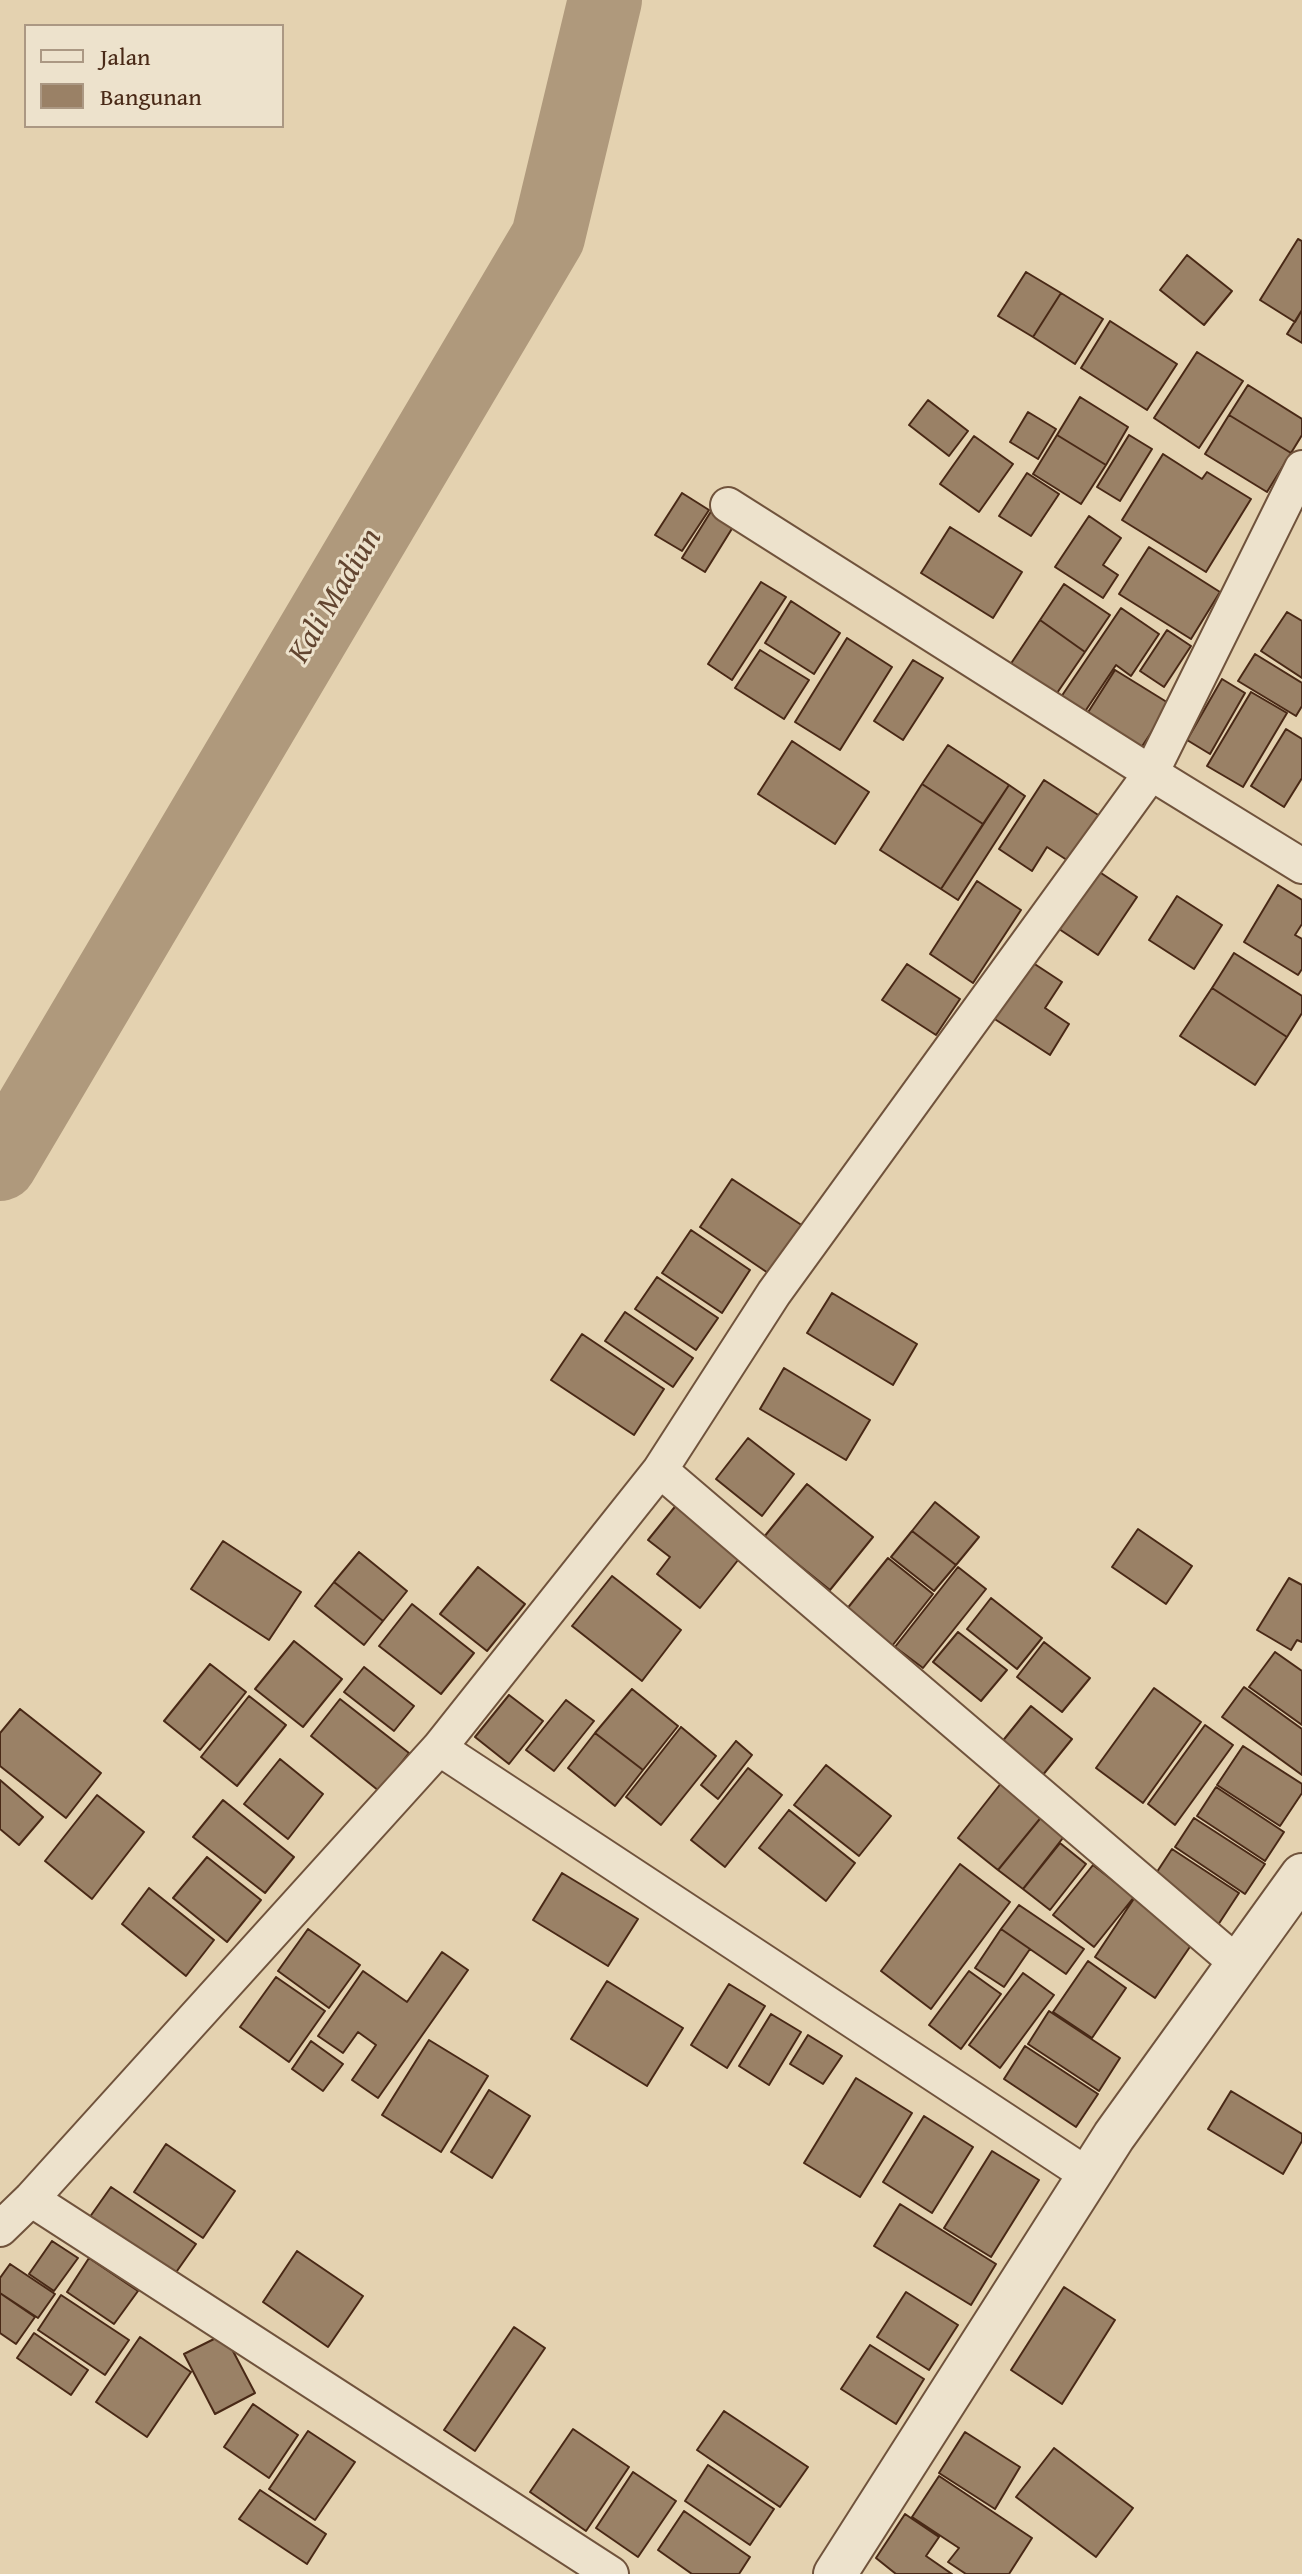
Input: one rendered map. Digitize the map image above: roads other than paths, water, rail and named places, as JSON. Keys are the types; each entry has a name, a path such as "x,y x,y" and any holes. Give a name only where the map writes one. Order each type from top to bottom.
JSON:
{"street":[{"path":"0,2229 31,2199 439,1748 660,1470 774,1293 1151,773 1302,468"},
{"path":"728,505 1302,866"},
{"path":"660,1470 1238,1964"},
{"path":"439,1748 1089,2176"},
{"path":"835,2574 1114,2136 1302,1875"},
{"path":"31,2199 611,2574"}],"waterway":[{"name":"Kali Madiun","path":"0,1164 548,237 605,0"}]}
